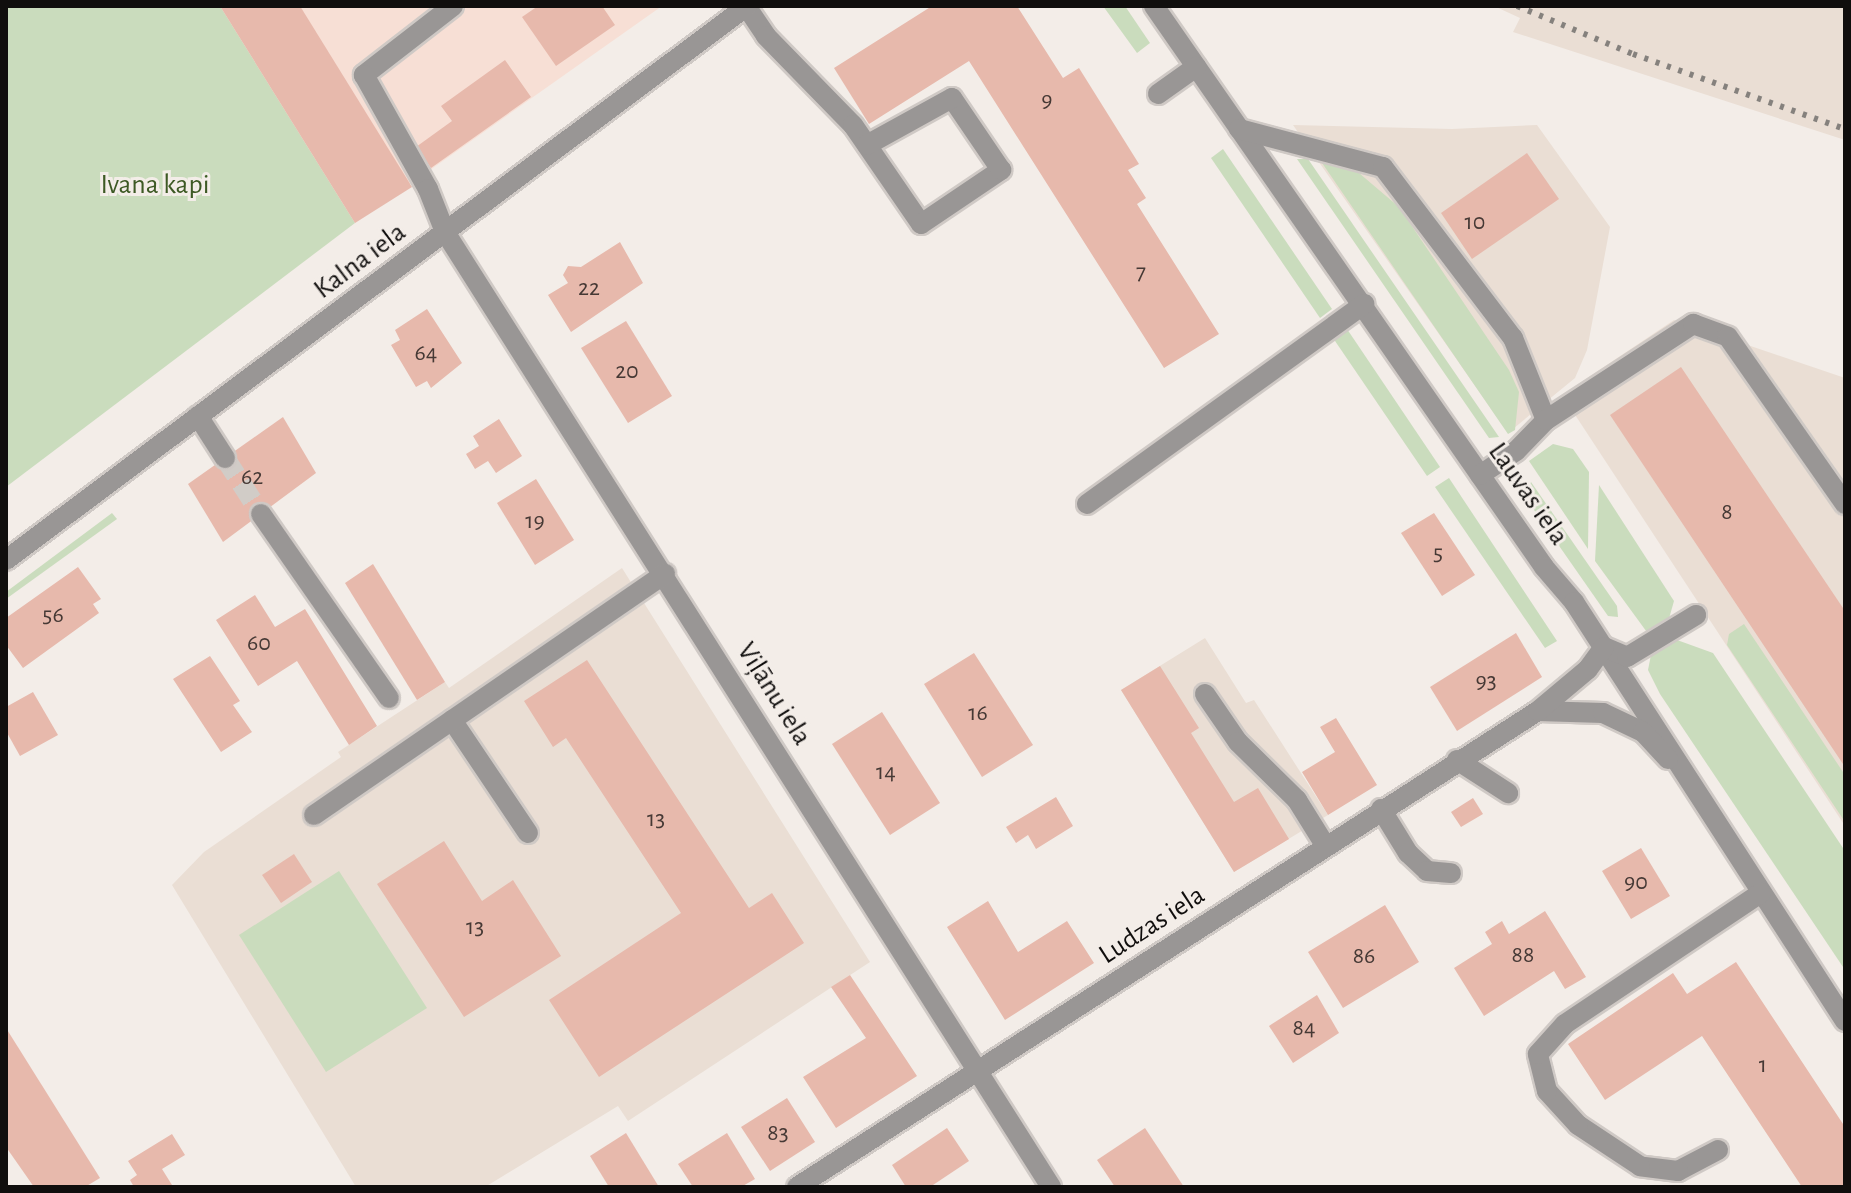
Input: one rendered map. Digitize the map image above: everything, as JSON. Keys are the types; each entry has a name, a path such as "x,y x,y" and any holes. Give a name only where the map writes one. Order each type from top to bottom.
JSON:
{"street":[{"name":"Viļānu iela","path":"453,6 364,75 428,189 445,232 665,574 1051,1187"},
{"name":"Kalna iela","path":"6,560 746,6"},
{"path":"746,6 766,36 867,145 921,224 1001,170 952,98 867,145"},
{"name":"Lauvas iela","path":"1154,6 1664,734 1681,774 1845,1021"},
{"path":"1158,94 1196,67"},
{"path":"1239,129 1383,167 1513,338 1546,420"},
{"path":"1087,504 1202,416 1364,304"},
{"path":"1480,475 1516,451 1546,420 1693,324 1728,337 1845,504"},
{"path":"198,416 225,458"},
{"path":"261,514 389,698"},
{"path":"314,815 665,574"},
{"path":"1604,647 1627,657 1696,615"},
{"name":"Ludzas iela","path":"797,1187 1457,760 1538,711 1588,669 1604,647"},
{"path":"1205,694 1238,742 1297,800 1325,845"},
{"path":"1538,711 1603,713 1643,732 1681,774"},
{"path":"452,720 528,833"},
{"path":"1457,760 1508,793"},
{"path":"1381,809 1408,853 1427,871 1451,873"},
{"path":"1718,1150 1678,1171 1640,1166 1578,1125 1547,1091 1538,1054 1565,1024 1761,893"}],"shaded area":[{"path":"220,6 662,6 355,223"},
{"path":"1494,6 1845,6 1845,140 1513,32 1520,18"},
{"path":"1293,125 1452,129 1537,125 1610,227 1587,350 1575,378 1508,433"},
{"path":"1674,320 1845,378 1845,826 1562,395"},
{"path":"622,568 870,962 628,1121 618,1106 485,1187 356,1187 172,885 204,852 341,757 338,752 445,682 449,688"},
{"path":"1205,638 1246,703 1254,700 1328,815 1234,872 1121,690"}],"green space":[{"name":"Ivana kapi","path":"6,6 220,6 355,223 6,487"},
{"path":"1103,6 1125,6 1150,43 1137,53"},
{"path":"1223,149 1332,309 1320,318 1211,158"},
{"path":"1297,159 1308,159 1499,437 1489,438"},
{"path":"1320,160 1359,173 1399,207 1509,370 1519,392 1515,430 1508,434"},
{"path":"1347,329 1440,467 1427,476 1333,338"},
{"path":"1553,444 1573,449 1589,472 1588,549 1529,461"},
{"path":"1449,478 1557,641 1545,648 1435,487"},
{"path":"1531,482 1617,606 1618,617 1608,616 1525,497"},
{"path":"1599,485 1674,601 1668,622 1649,635 1595,561"},
{"path":"112,513 117,519 6,599 6,592"},
{"path":"1744,624 1845,775 1845,822 1727,645 1729,634"},
{"path":"1677,640 1713,653 1845,851 1845,970 1660,694 1648,670 1651,655"},
{"path":"339,871 427,1008 326,1072 239,935"}],"building":[{"path":"220,6 300,6 412,187 355,223"},
{"path":"538,6 602,6 615,25 556,66 522,17"},
{"path":"932,6 1017,6 1063,78 1079,68 1139,164 1128,170 1146,198 1137,204 1219,334 1164,368 969,61 869,124 834,68"},
{"path":"505,60 531,97 431,168 416,147 452,121 441,106"},
{"path":"1527,153 1559,199 1472,259 1441,213"},
{"path":"620,242 643,283 571,332 548,295 568,283 563,275 568,266 581,267"},
{"path":"427,309 462,363 431,388 427,381 416,387 391,345 400,340 395,330"},
{"path":"626,321 672,396 628,423 581,348"},
{"path":"1681,367 1845,611 1845,767 1610,415"},
{"path":"283,417 316,473 223,542 188,484"},
{"path":"499,419 522,456 496,473 488,461 475,469 466,454 479,446 473,436"},
{"path":"536,479 574,540 535,565 497,503"},
{"path":"1434,513 1475,575 1442,596 1401,533"},
{"path":"373,564 445,682 417,700 345,583"},
{"path":"78,567 101,599 93,604 99,613 23,668 6,645 6,618"},
{"path":"255,595 275,627 305,609 377,726 349,745 297,661 258,686 216,620"},
{"path":"1516,633 1542,677 1457,731 1430,687"},
{"path":"974,653 1033,745 982,777 924,684"},
{"path":"210,656 240,701 233,705 252,732 221,752 173,679"},
{"path":"587,660 749,908 772,893 804,943 599,1077 549,1000 681,913 566,738 553,747 524,701"},
{"path":"1160,666 1199,728 1191,733 1234,802 1258,788 1289,839 1234,872 1121,690"},
{"path":"33,692 58,735 20,756 6,731 6,707"},
{"path":"882,712 940,803 890,835 832,744"},
{"path":"1336,718 1377,785 1328,815 1302,772 1335,752 1320,727"},
{"path":"1056,797 1073,826 1036,849 1028,835 1016,843 1006,827"},
{"path":"1473,798 1483,814 1461,827 1451,812"},
{"path":"444,841 482,901 513,880 561,956 464,1017 377,884"},
{"path":"1641,848 1670,896 1631,919 1602,871"},
{"path":"294,854 312,882 281,903 262,875"},
{"path":"988,901 1018,952 1067,921 1094,963 1005,1020 947,927"},
{"path":"1385,905 1419,962 1343,1008 1308,952"},
{"path":"1545,911 1586,977 1565,989 1554,971 1484,1016 1454,968 1492,944 1485,932 1502,921 1509,934"},
{"path":"1736,962 1845,1127 1845,1187 1802,1187 1702,1036 1605,1100 1568,1044 1673,973 1687,994"},
{"path":"850,975 917,1076 836,1128 803,1077 866,1038 831,987"},
{"path":"1317,995 1339,1033 1293,1063 1269,1026"},
{"path":"6,1028 100,1178 85,1187 34,1187 6,1147"},
{"path":"787,1098 815,1142 770,1171 741,1127"},
{"path":"947,1128 969,1161 930,1187 906,1187 892,1165"},
{"path":"1145,1128 1184,1187 1115,1187 1097,1160"},
{"path":"626,1133 659,1187 609,1187 590,1156"},
{"path":"727,1133 755,1179 741,1187 693,1187 678,1164"},
{"path":"172,1134 185,1155 162,1169 172,1185 134,1187 130,1180 137,1175 128,1161"}],"tunnel":[{"path":"225,458 261,514"}],"railway":[{"path":"1517,6 1633,54 1845,129"}]}
